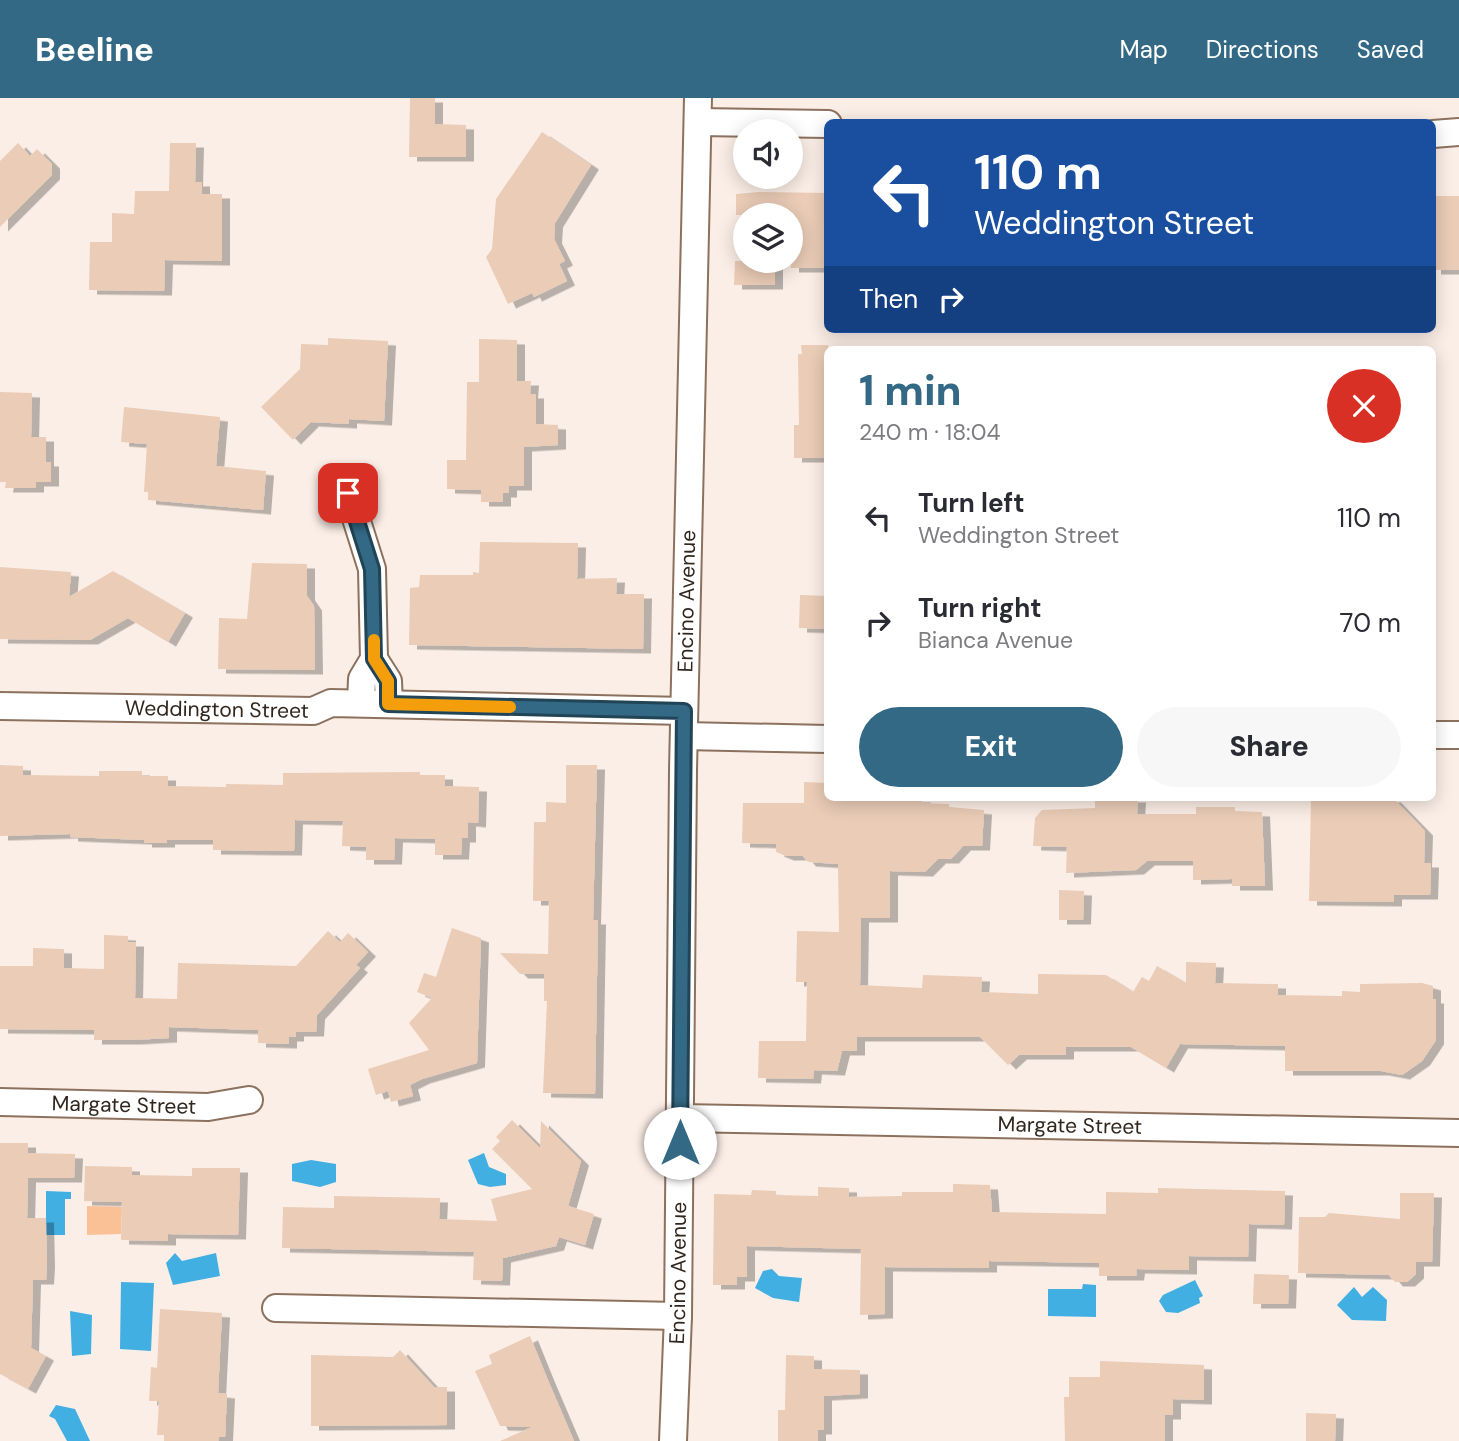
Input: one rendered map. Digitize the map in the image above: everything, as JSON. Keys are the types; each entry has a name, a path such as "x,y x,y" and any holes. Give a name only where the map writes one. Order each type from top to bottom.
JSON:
{"street":[{"path":"698,110 824,124"},
{"name":"Encino Avenue","path":"673,1441 678,1316 684,723 698,110"},
{"path":"1436,134 1459,132"},
{"path":"348,493 372,569 374,659 388,681 388,704"},
{"path":"361,704 362,679 374,659"},
{"name":"Weddington Street","path":"0,706 313,711 331,703 388,704 684,723 824,739"},
{"path":"1436,734 1459,735"},
{"name":"Margate Street","path":"0,1102 208,1107 249,1100"},
{"name":"Margate Street","path":"680,1118 1459,1133"},
{"path":"276,1308 678,1316"}],"shaded area":[{"path":"87,1206 122,1207 121,1234 87,1235"}],"water":[{"path":"484,1153 489,1167 506,1174 506,1185 490,1187 478,1184 468,1160"},
{"path":"311,1160 336,1164 336,1182 320,1187 292,1181 292,1164"},
{"path":"46,1191 71,1192 71,1199 65,1199 65,1235 46,1235"},
{"path":"175,1253 182,1261 216,1253 220,1276 173,1285 166,1263"},
{"path":"772,1269 779,1276 802,1278 799,1302 773,1298 755,1288 763,1271"},
{"path":"1195,1280 1203,1296 1199,1298 1200,1303 1178,1313 1166,1312 1159,1301 1163,1295"},
{"path":"121,1282 154,1283 151,1351 120,1349"},
{"path":"1083,1284 1096,1285 1096,1317 1048,1316 1048,1289 1082,1289"},
{"path":"1354,1287 1362,1297 1373,1287 1387,1300 1386,1321 1352,1320 1337,1305"},
{"path":"70,1311 92,1315 91,1354 72,1356"},
{"path":"56,1405 75,1409 90,1441 67,1441 55,1419 49,1416"}],"building":[{"path":"410,98 435,98 435,124 466,125 466,157 409,157"},
{"path":"542,132 591,165 555,223 554,239 565,261 559,264 567,281 534,297 532,293 508,304 486,257 492,249 496,199"},
{"path":"18,143 30,156 37,149 52,164 52,175 0,227 0,161"},
{"path":"170,143 196,143 195,182 202,182 202,194 222,194 222,261 165,260 164,291 89,290 90,242 112,242 112,213 134,214 135,191 169,191"},
{"path":"824,193 824,268 803,268 803,203 736,203 736,194"},
{"path":"1436,196 1459,196 1459,270 1436,270"},
{"path":"734,273 775,273 775,285 734,285"},
{"path":"328,338 388,341 384,421 349,419 349,424 311,422 293,440 261,407 300,369 301,344 328,345"},
{"path":"479,339 517,340 517,381 531,381 530,394 536,394 536,424 558,425 558,445 524,447 524,486 509,486 509,493 503,493 503,502 481,502 481,490 447,489 447,460 466,460 467,382 479,382"},
{"path":"801,345 828,345 824,346 824,458 794,458 794,425 799,425 798,354 802,354"},
{"path":"0,392 32,393 31,437 46,437 46,462 51,462 51,482 36,482 36,488 5,488 6,482 0,482"},
{"path":"124,407 220,417 216,466 266,471 263,510 148,500 148,492 144,492 147,444 121,442"},
{"path":"480,542 578,543 577,579 617,578 616,594 644,594 643,649 409,645 410,588 419,587 420,575 479,573"},
{"path":"252,563 307,564 307,596 314,606 315,670 218,669 219,618 247,619"},
{"path":"0,567 71,572 69,597 113,571 185,613 168,642 128,618 90,640 0,639"},
{"path":"800,595 824,596 824,629 799,628"},
{"path":"0,765 23,766 23,775 99,776 99,771 142,771 142,776 168,776 168,786 283,785 283,773 420,772 420,775 445,775 445,786 479,787 478,823 468,822 468,838 462,838 461,855 435,855 435,839 395,838 394,860 366,860 366,847 342,846 343,821 295,820 294,851 213,850 213,840 144,843 144,840 70,837 70,834 0,836"},
{"path":"566,765 597,765 593,920 598,920 595,1094 543,1093 547,1001 544,1001 544,974 520,974 500,953 548,954 549,901 533,901 534,822 546,822 546,802 566,803"},
{"path":"804,782 824,783 824,801 922,801 984,810 982,846 963,846 951,859 938,859 925,872 890,871 890,918 861,918 860,985 922,988 923,975 982,977 981,992 1038,994 1038,974 1106,975 1133,992 1142,977 1149,981 1157,966 1186,983 1186,962 1216,963 1215,983 1278,984 1278,995 1342,996 1342,991 1360,992 1360,984 1422,983 1433,986 1433,999 1436,999 1436,1040 1422,1061 1402,1075 1381,1071 1285,1071 1285,1046 1180,1044 1166,1068 1131,1047 1066,1047 1066,1055 1019,1055 1008,1065 980,1037 857,1037 857,1051 842,1051 837,1071 814,1070 813,1079 758,1078 759,1041 806,1041 807,982 796,982 797,931 839,932 838,864 808,862 803,856 786,856 776,852 776,844 742,843 743,803 804,803"},
{"path":"1095,801 1138,801 1137,814 1196,814 1196,807 1235,807 1235,811 1262,812 1265,886 1232,886 1232,879 1193,880 1193,861 1147,861 1136,870 1066,873 1067,847 1033,846 1035,818 1042,810 1095,808"},
{"path":"1311,801 1396,801 1425,831 1424,863 1431,863 1430,895 1394,895 1394,902 1309,901"},
{"path":"1059,890 1084,891 1083,920 1059,920"},
{"path":"452,928 481,938 477,1063 422,1079 410,1085 413,1096 391,1102 388,1091 376,1095 368,1069 429,1050 409,1023 432,998 417,992 424,973 436,977"},
{"path":"328,931 340,942 348,933 368,952 356,965 360,968 317,1015 316,1032 296,1032 296,1037 289,1037 289,1044 258,1043 258,1030 169,1027 169,1038 94,1040 94,1030 0,1029 0,966 33,966 33,948 64,949 64,968 104,969 104,935 128,936 128,942 136,942 135,998 177,999 178,963 296,966"},
{"path":"512,1120 540,1148 541,1121 581,1161 568,1206 594,1214 585,1245 559,1237 556,1246 503,1258 502,1281 473,1280 474,1252 282,1248 283,1207 334,1208 334,1196 440,1198 439,1219 497,1221 491,1199 532,1189 492,1149 500,1141 496,1137"},
{"path":"0,1143 28,1143 28,1153 75,1154 74,1178 28,1178 27,1218 46,1218 47,1263 46,1280 33,1280 31,1348 46,1356 28,1389 0,1374"},
{"path":"85,1166 132,1167 132,1175 192,1176 192,1168 240,1168 238,1235 168,1234 168,1241 121,1240 122,1202 84,1201"},
{"path":"953,1184 990,1185 992,1212 1106,1214 1106,1192 1158,1193 1158,1188 1285,1191 1284,1225 1249,1224 1248,1257 1189,1256 1189,1270 1137,1269 1136,1276 1099,1276 1099,1263 989,1261 989,1268 885,1267 885,1314 860,1315 861,1249 747,1246 747,1277 737,1277 737,1285 713,1285 714,1194 751,1195 752,1190 776,1191 776,1195 818,1196 818,1187 849,1188 849,1197 902,1196 902,1192 953,1192"},
{"path":"1400,1193 1434,1193 1432,1262 1416,1262 1416,1274 1407,1282 1395,1282 1389,1275 1298,1273 1299,1217 1325,1217 1329,1213 1400,1219"},
{"path":"1254,1274 1289,1275 1288,1304 1253,1304"},
{"path":"160,1309 222,1313 218,1393 227,1394 225,1437 219,1437 218,1441 164,1441 164,1435 157,1435 159,1401 149,1401 151,1367 157,1368"},
{"path":"530,1336 574,1441 500,1441 532,1427 500,1426 475,1371 492,1364 489,1355"},
{"path":"400,1350 434,1387 447,1387 447,1425 311,1426 311,1355 393,1357"},
{"path":"786,1355 814,1356 814,1369 860,1370 860,1394 824,1396 824,1430 818,1430 818,1441 778,1441 778,1410 785,1410"},
{"path":"1100,1361 1204,1365 1204,1400 1173,1399 1173,1415 1165,1415 1165,1441 1065,1441 1064,1397 1069,1397 1069,1377 1100,1377"},
{"path":"1306,1413 1336,1414 1335,1441 1306,1441"}],"slow traffic":[{"path":"374,640 374,659 388,681 388,704 510,707"}],"route":[{"path":"348,493 372,569 374,659 388,681 388,704 684,711 680,1143"}]}
